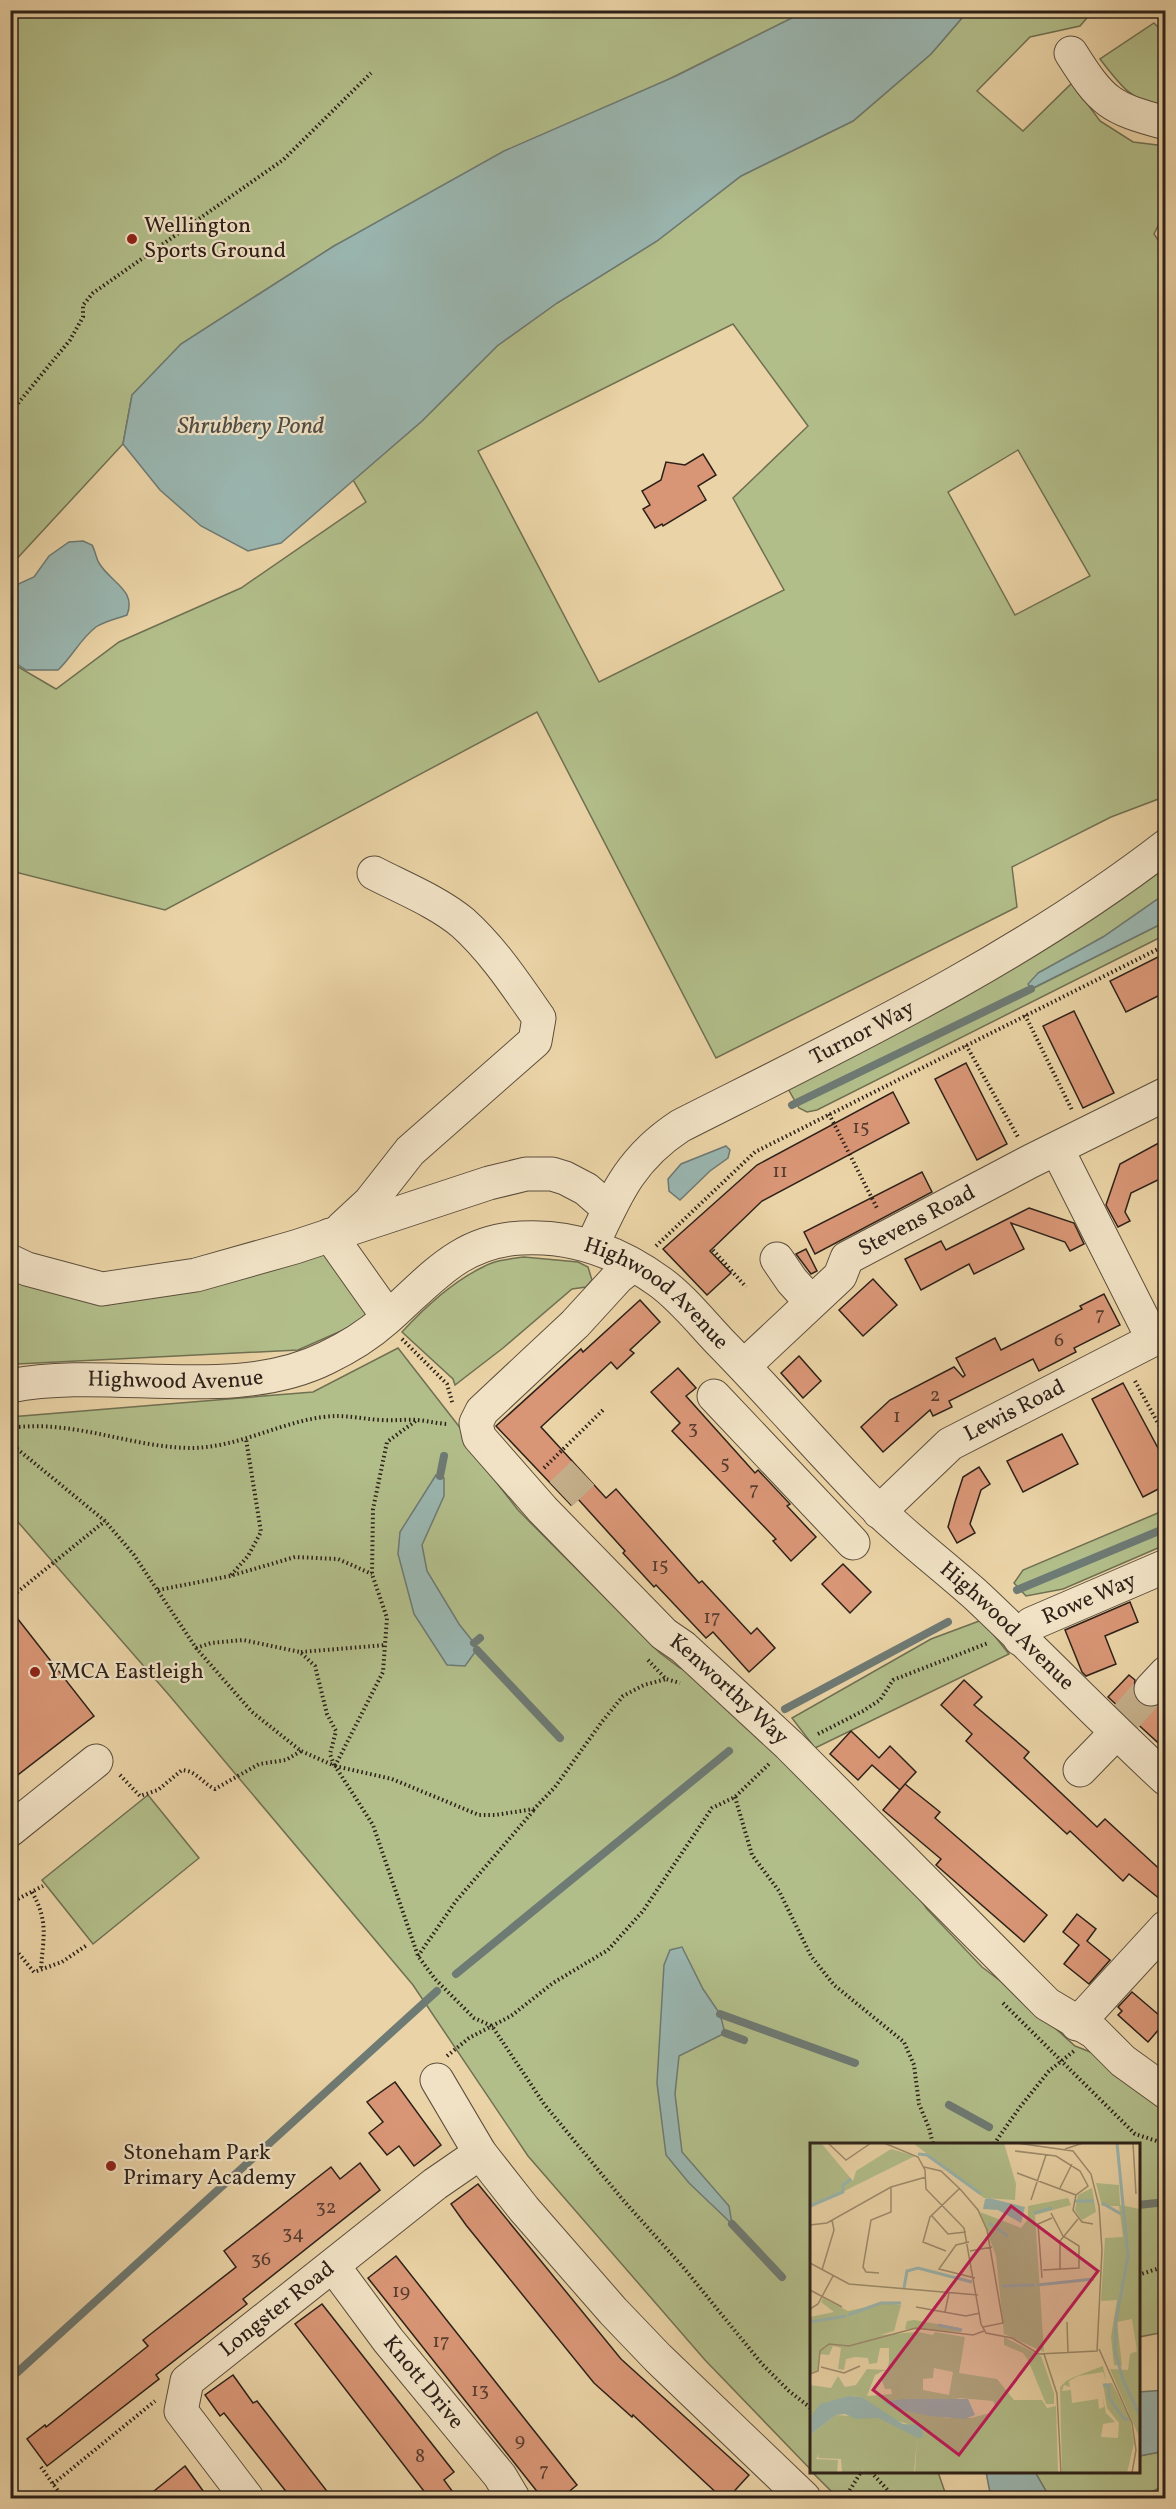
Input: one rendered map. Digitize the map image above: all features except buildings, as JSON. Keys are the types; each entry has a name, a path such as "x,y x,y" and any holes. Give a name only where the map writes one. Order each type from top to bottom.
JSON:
{"street":[{"path":"1071,53 1093,87 1110,103 1129,113 1166,123"},
{"name":"Turnor Way","path":"592,1246 621,1185 637,1163 649,1149 680,1126 914,1007 1086,902 1166,846"},
{"path":"333,1234 370,1202 410,1151 535,1041 539,1018 486,946 462,922 427,900 374,873"},
{"name":"Stevens Road","path":"744,1366 840,1276 848,1258 1166,1094"},
{"path":"1058,1148 1159,1336"},
{"path":"10,1262 27,1269 102,1288 196,1275 333,1234 489,1183 526,1174 552,1174 565,1178 586,1189 609,1209"},
{"path":"333,1234 386,1319"},
{"name":"Highwood Avenue","path":"10,1386 58,1380 203,1381 279,1373 303,1368 351,1346 386,1319 432,1275 479,1246 500,1240 541,1238 592,1246 633,1265 665,1286 744,1366 879,1512 971,1592 1118,1727 1166,1779"},
{"path":"777,1259 792,1281 811,1302"},
{"path":"467,1424 633,1265"},
{"name":"Lewis Road","path":"879,1512 950,1444 1159,1336"},
{"path":"714,1396 853,1543"},
{"name":"Kenworthy Way","path":"467,1424 543,1497 664,1634 683,1647 789,1745 1047,2004 1086,2028 1123,2061 1166,2092"},
{"path":"791,1475 819,1448"},
{"name":"Rowe Way","path":"1017,1636 1031,1624 1166,1566"},
{"path":"1080,1770 1118,1727"},
{"path":"10,1830 96,1761"},
{"path":"1086,2028 1166,1927"},
{"path":"437,2079 480,2153 524,2209 613,2311 658,2358 804,2499"},
{"name":"Longster Road","path":"186,2381 435,2184 480,2153"},
{"name":"Knott Drive","path":"334,2266 388,2340 500,2476 513,2499"},
{"path":"186,2381 181,2411 247,2499"}],"path":[{"path":"10,424 15,407 70,340 83,317 83,305 93,293 283,160 371,73"},
{"path":"633,1265 755,1152 1164,946 1166,954"},
{"path":"1025,1015 1058,1148"},
{"path":"966,1045 1058,1148"},
{"path":"829,1114 873,1200"},
{"path":"714,1250 746,1287"},
{"path":"386,1319 447,1384 467,1424"},
{"path":"1122,1356 1166,1438"},
{"path":"543,1497 604,1409"},
{"path":"10,1428 33,1425 64,1426 169,1447 193,1448 221,1445 321,1417 341,1415 380,1420 467,1424"},
{"path":"335,1766 382,1672 387,1618 372,1574 374,1509 387,1442 417,1420"},
{"path":"230,1576 248,1556 261,1532 246,1439"},
{"path":"10,1443 105,1521 134,1555 196,1648 252,1712 301,1751 335,1766 392,1779 479,1815 534,1809"},
{"path":"10,1598 105,1521"},
{"path":"158,1590 230,1576 295,1557 338,1559 372,1574"},
{"path":"437,2079 430,2070 469,2038 511,2016 553,1983 608,1950 643,1911 712,1808 735,1797 789,1745 808,1740 863,1712 880,1700 894,1680 1017,1636"},
{"path":"196,1648 211,1643 243,1640 300,1652 385,1645"},
{"path":"300,1652 315,1666 327,1714 336,1731 330,1754 335,1766 373,1825 418,1956 449,1995 474,2018 492,2026 544,2104 607,2182 682,2267 762,2364 789,2391 810,2407"},
{"path":"418,1956 456,1901 555,1787 623,1696 644,1685 666,1679"},
{"path":"96,1761 105,1759 140,1796 158,1790 182,1770 190,1770 208,1786 215,1789 220,1788 260,1764 285,1760 301,1751"},
{"path":"735,1797 752,1855 779,1891 811,1956 834,1985 904,2042 914,2066 919,2104 933,2143"},
{"path":"10,1903 43,1886"},
{"path":"32,1892 39,1904 45,1931 41,1970"},
{"path":"10,1942 34,1972 62,1962 87,1945"},
{"path":"995,2143 1020,2107 1086,2028"},
{"path":"1140,2274 1166,2266"},
{"path":"53,2484 170,2388 186,2381"},
{"path":"41,2467 63,2499"},
{"path":"845,2499 860,2473"},
{"path":"872,2473 895,2499"}],"green space":[{"name":"Wellington Sports Ground","path":"11,11 806,11 334,246 181,344 132,395 123,444 11,565"},
{"path":"968,11 1093,11 1080,26 1030,37 977,91 1023,131 1072,83 1100,121 1133,142 1165,146 1165,212 1154,234 1166,252 1165,793 1161,798 1111,817 1012,867 1017,907 716,1058 537,712 165,910 11,871 10,662 56,689 119,642 241,588 366,502 353,480 422,421 497,346 557,303 657,241 741,176 853,121 931,54","holes":["733,324 808,426 733,498 784,590 599,682 478,451","1018,450 1090,576 1015,615 948,492"]},
{"path":"1154,23 1165,34 1165,111 1128,91 1100,59"},
{"path":"1165,857 1165,894 1103,937 1038,973 1032,989 1165,922 1165,935 817,1110 807,1112 799,1108 787,1087"},
{"path":"329,1250 375,1316 298,1350 11,1366 10,1274 108,1305"},
{"path":"524,1257 578,1262 588,1267 592,1280 586,1287 572,1289 503,1348 455,1385 453,1379 402,1332 420,1313 460,1280 492,1263"},
{"path":"398,1348 468,1438 482,1464 518,1510 660,1653 680,1668 697,1674 875,1855 915,1892 927,1909 982,1967 1015,1992 1075,2046 1093,2053 1165,2102 1165,2332 1140,2337 1140,2143 810,2143 810,2469 705,2360 528,2156 413,1985 169,1695 11,1514 10,1417 313,1392"},
{"path":"1165,1510 1165,1545 1063,1589 1026,1596 1014,1583 1023,1570"},
{"path":"982,1620 1009,1654 815,1748 792,1718 931,1639"},
{"path":"148,1795 199,1858 93,1944 42,1880"},
{"path":"1165,2451 1165,2485 1140,2498 1050,2498 1036,2473 1140,2473 1140,2456"},
{"path":"813,2473 938,2473 947,2498 838,2498"}],"water":[{"name":"Shrubbery Pond","path":"806,11 968,11 931,54 853,121 741,176 657,241 557,303 497,346 422,421 281,543 248,551 201,526 160,490 123,444 132,395 181,344 334,246 504,151 676,76"},
{"path":"83,541 92,545 99,563 125,593 129,606 127,615 96,627 58,670 26,670 11,660 11,591 16,585 34,577 49,556 69,542"},
{"path":"1165,894 1165,922 1031,989 1028,984 1038,973 1103,937"},
{"path":"726,1146 730,1150 728,1158 710,1171 680,1200 669,1191 668,1179 681,1164"},
{"path":"436,1475 444,1478 444,1496 422,1545 427,1571 459,1624 478,1648 465,1666 447,1665 414,1614 398,1554 400,1532"},
{"path":"682,1947 703,1989 720,2014 725,2033 679,2056 675,2094 682,2152 729,2206 732,2224 689,2183 666,2155 657,2083 664,1965 670,1950"},
{"path":"1165,2390 1165,2451 1140,2456 1140,2392"},
{"path":"986,2473 1036,2473 1050,2498 991,2498"}],"waterway":[{"path":"792,1105 1031,989"},
{"path":"440,1476 444,1456"},
{"path":"1017,1590 1166,1528"},
{"path":"785,1709 948,1622"},
{"path":"474,1643 480,1638"},
{"path":"477,1650 560,1738"},
{"path":"456,1974 729,1751"},
{"path":"10,2379 437,1991"},
{"path":"720,2014 855,2063"},
{"path":"725,2033 744,2040"},
{"path":"949,2105 989,2127"},
{"path":"1140,2205 1166,2202"},
{"path":"732,2224 782,2277"}],"tunnel":[{"path":"561,1494 583,1473"},
{"path":"1124,1719 1151,1689"}],"place":[{"name":"Wellington Sports Ground","path":"132,239"},
{"name":"YMCA Eastleigh","path":"35,1672"},
{"name":"Stoneham Park Primary Academy","path":"111,2166"}]}
